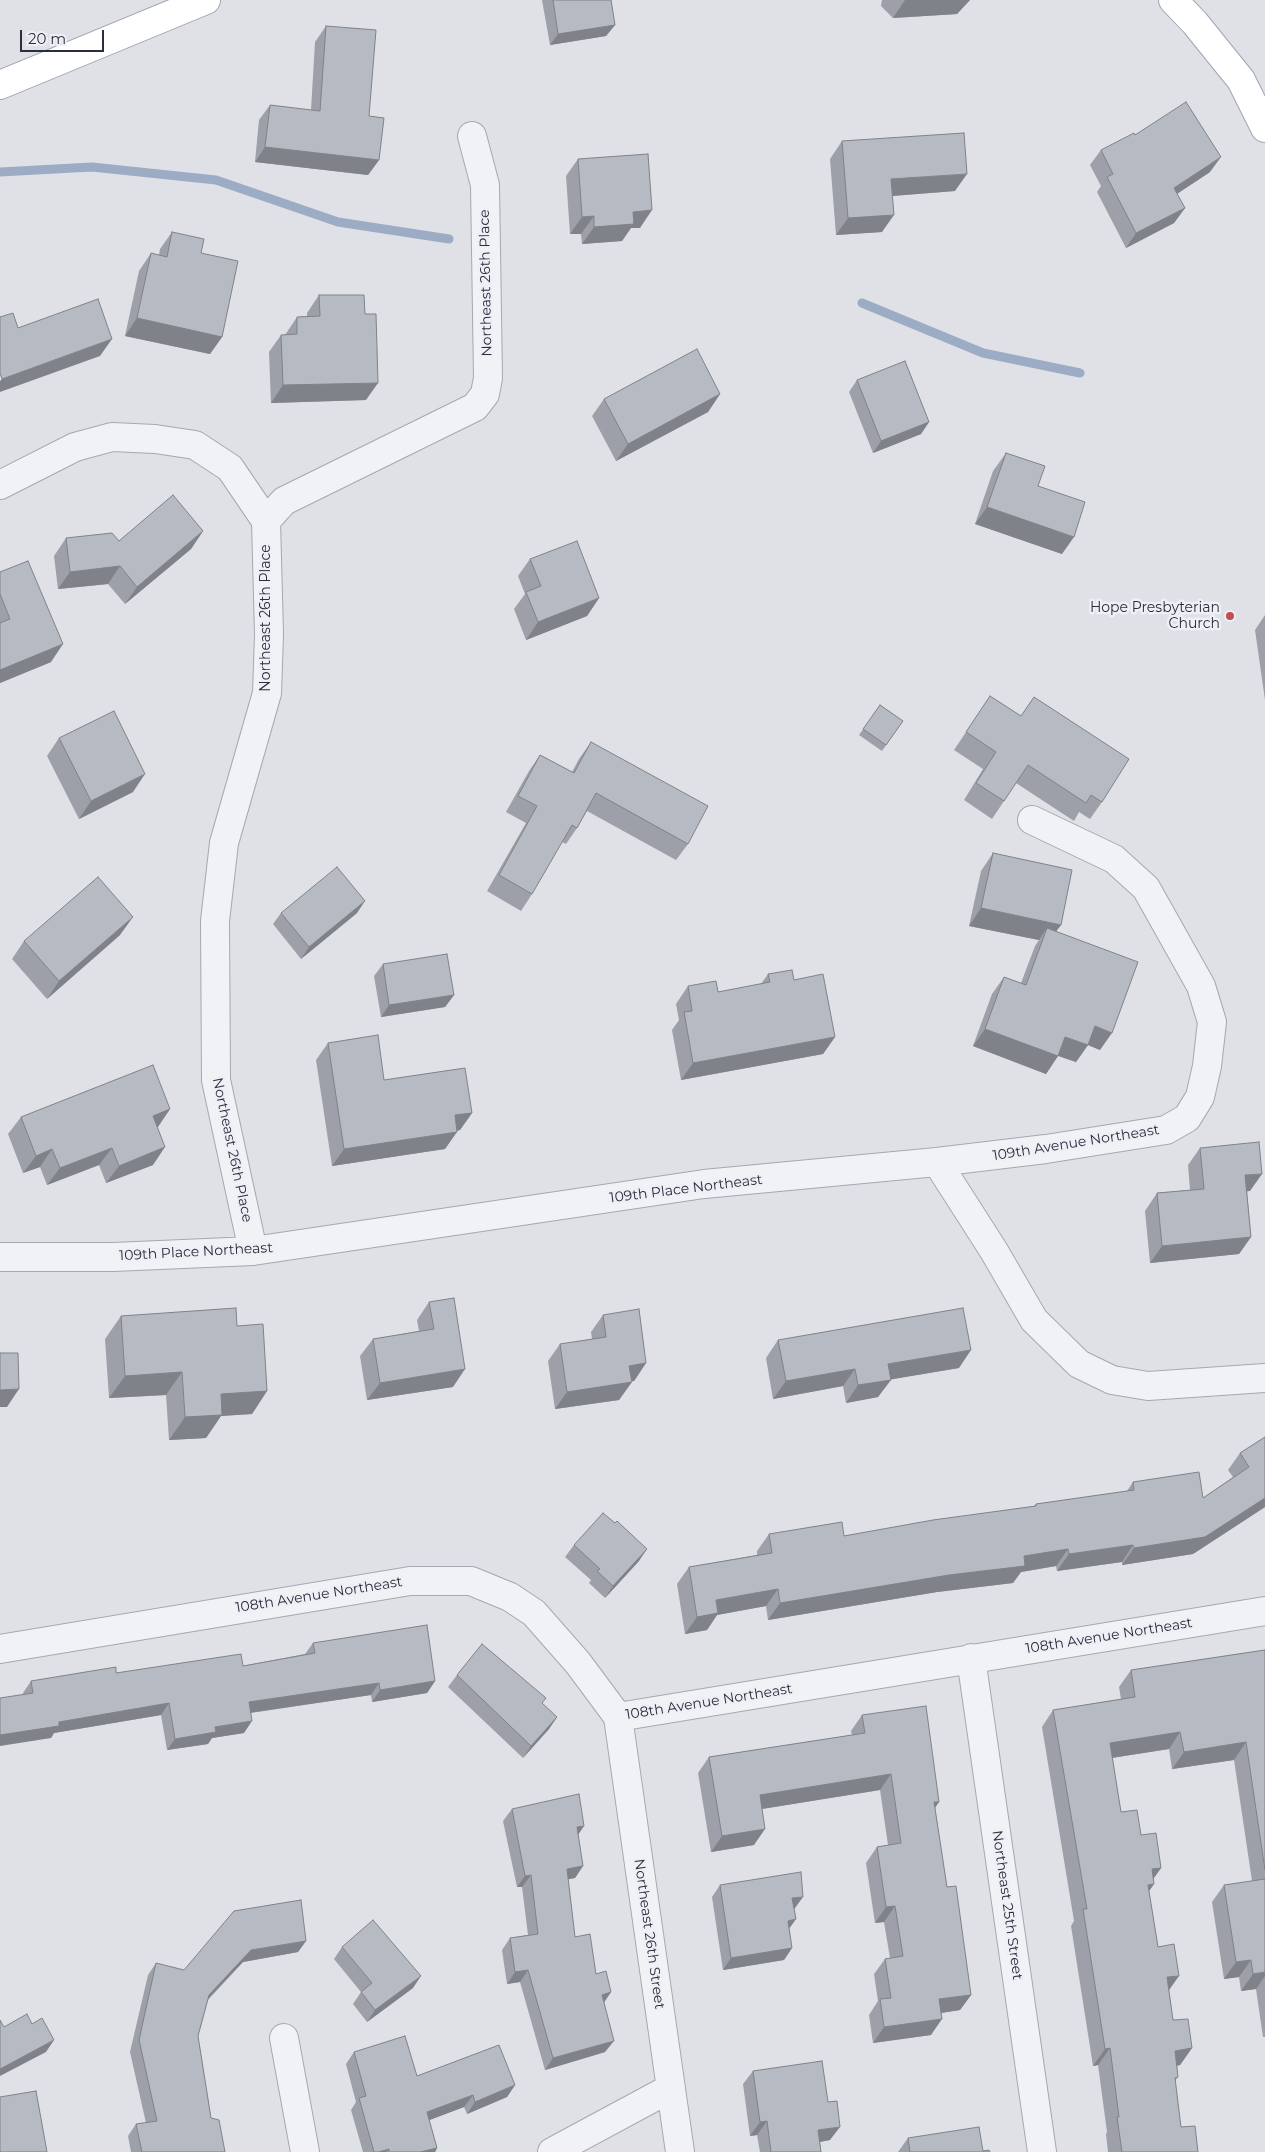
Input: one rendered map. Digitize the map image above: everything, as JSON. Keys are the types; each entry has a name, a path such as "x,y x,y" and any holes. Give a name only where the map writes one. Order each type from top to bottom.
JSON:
{"main road":[{"path":"0,85 206,0"},
{"path":"1173,0 1241,80 1265,128"}],"street":[{"name":"Northeast 26th Place","path":"253,1251 216,1080 216,920 224,843 267,693 266,521 284,501 475,407 485,394 488,378 485,185 472,136"},
{"path":"0,485 75,447 112,437 155,439 195,445 230,468 266,521"},
{"name":"109th Avenue Northeast","path":"937,1162 1046,1149 1166,1130 1187,1118 1200,1098 1207,1066 1212,1022 1201,986 1146,888 1114,859 1032,820"},
{"path":"937,1162 994,1251 1034,1320 1079,1364 1112,1380 1148,1386 1265,1378"},
{"name":"109th Place Northeast","path":"0,1257 113,1257 253,1251 704,1184 937,1162"},
{"name":"108th Avenue Northeast","path":"0,1649 410,1581 471,1582 510,1597 534,1612 578,1663 618,1717 1265,1611"},
{"name":"Northeast 25th Street","path":"971,1658 1042,2152"},
{"name":"Northeast 26th Street","path":"618,1717 680,2152"},
{"path":"284,2038 305,2152"},
{"path":"552,2152 671,2088"}],"building":[{"path":"553,0 611,0 615,25 558,34"},
{"path":"326,26 376,30 369,116 384,118 379,160 265,147 270,105 320,111"},
{"path":"1186,102 1221,157 1174,188 1185,208 1136,233 1107,177 1113,174 1101,150 1134,133 1135,135"},
{"path":"964,133 967,174 891,179 894,215 848,218 842,141"},
{"path":"648,154 652,210 633,212 634,224 594,227 594,216 582,217 578,159"},
{"path":"172,232 204,239 201,253 238,261 222,337 137,318 151,253 167,257"},
{"path":"319,295 364,295 365,314 376,314 378,383 283,385 281,335 297,334 297,317 320,316"},
{"path":"98,299 112,339 2,379 0,373 0,317 13,313 18,328"},
{"path":"697,349 720,394 628,444 604,399"},
{"path":"905,361 929,422 881,441 857,380"},
{"path":"1006,453 1045,466 1038,486 1085,502 1074,537 987,507"},
{"path":"173,495 203,531 137,587 120,566 70,572 66,538 112,533 119,541"},
{"path":"577,541 599,598 538,622 526,592 541,586 530,559"},
{"path":"28,561 63,644 0,670 0,623 10,619 0,594 0,572"},
{"path":"990,696 1021,716 1034,697 1129,759 1102,802 1091,795 1086,803 1028,765 1004,801 976,783 996,752 966,732"},
{"path":"880,705 903,721 886,745 863,729"},
{"path":"114,711 145,774 91,801 59,738"},
{"path":"591,742 708,806 688,844 596,793 577,828 572,825 532,894 499,875 537,806 518,796 540,755 574,773"},
{"path":"993,853 1072,870 1061,925 981,908"},
{"path":"337,867 365,901 309,947 281,913"},
{"path":"98,877 133,917 59,981 24,941"},
{"path":"1047,928 1138,962 1112,1033 1095,1026 1088,1045 1065,1037 1058,1056 985,1029 1004,977 1026,985"},
{"path":"447,954 454,995 389,1005 383,964"},
{"path":"792,970 794,980 823,974 835,1037 693,1063 684,1012 692,1011 688,986 716,981 718,992 770,982 768,974"},
{"path":"378,1035 384,1080 465,1068 472,1113 455,1115 457,1132 344,1149 328,1043"},
{"path":"153,1065 170,1109 153,1116 165,1147 119,1166 112,1148 60,1168 52,1149 36,1156 21,1117"},
{"path":"1259,1142 1262,1174 1245,1175 1251,1237 1162,1246 1157,1193 1204,1189 1200,1148"},
{"path":"454,1298 465,1369 380,1383 373,1339 434,1329 429,1302"},
{"path":"236,1308 237,1326 263,1324 267,1391 221,1394 222,1415 185,1417 182,1372 125,1376 121,1316"},
{"path":"963,1308 971,1350 888,1364 891,1380 858,1385 855,1369 786,1381 778,1340"},
{"path":"639,1309 646,1363 629,1366 632,1382 567,1392 560,1344 606,1337 603,1315"},
{"path":"0,1353 18,1353 19,1389 0,1390"},
{"path":"1265,1437 1265,1498 1205,1537 1134,1548 1133,1545 1069,1554 1068,1549 1024,1556 1025,1566 949,1575 780,1603 778,1589 716,1600 718,1613 697,1617 689,1567 772,1553 769,1534 842,1522 844,1536 933,1520 1134,1490 1133,1482 1199,1472 1203,1498 1249,1467 1240,1453"},
{"path":"603,1513 615,1523 617,1521 647,1549 613,1586 597,1571 600,1569 574,1545"},
{"path":"427,1625 435,1681 380,1690 379,1683 249,1702 252,1721 215,1727 216,1732 175,1739 169,1703 59,1722 59,1726 0,1735 0,1698 33,1693 31,1681 116,1667 116,1673 241,1654 243,1666 315,1653 313,1643"},
{"path":"482,1644 546,1698 542,1703 557,1717 531,1746 457,1675"},
{"path":"1265,1650 1265,1870 1246,1742 1184,1752 1180,1732 1110,1743 1121,1812 1137,1810 1141,1835 1156,1833 1161,1868 1152,1869 1154,1884 1148,1885 1158,1947 1174,1944 1179,1976 1167,1977 1173,2020 1188,2019 1192,2048 1175,2051 1178,2077 1175,2078 1181,2127 1195,2126 1198,2152 1122,2152 1110,2048 1105,2049 1083,1909 1087,1909 1053,1710 1135,1697 1131,1670"},
{"path":"926,1706 939,1802 934,1802 947,1887 956,1886 971,1995 939,1999 942,2019 884,2027 880,1999 891,1998 885,1959 903,1956 895,1906 886,1907 877,1847 901,1843 891,1774 760,1795 765,1829 722,1836 709,1757 865,1733 862,1715"},
{"path":"579,1794 584,1826 577,1827 583,1866 567,1869 575,1937 590,1934 596,1974 606,1971 611,1992 602,1995 614,2041 553,2058 528,1970 515,1972 510,1938 538,1934 531,1875 525,1876 512,1809"},
{"path":"801,1872 803,1897 792,1898 796,1919 788,1921 792,1948 731,1958 720,1885"},
{"path":"1265,1879 1265,1972 1253,1974 1251,1960 1236,1962 1224,1885"},
{"path":"301,1900 306,1941 251,1950 209,1995 198,2036 211,2118 219,2120 225,2152 142,2152 136,2124 157,2121 139,2040 156,1963 184,1970 234,1911"},
{"path":"373,1920 421,1976 375,2010 361,1992 372,1983 342,1947"},
{"path":"27,2014 32,2024 42,2018 54,2040 0,2069 0,2020 4,2027"},
{"path":"405,2036 417,2076 499,2045 515,2085 475,2102 473,2095 427,2112 437,2148 420,2152 389,2152 389,2149 374,2152 359,2098 366,2096 354,2052"},
{"path":"822,2061 828,2102 837,2101 840,2127 818,2130 821,2152 771,2152 767,2121 760,2122 753,2071"},
{"path":"36,2091 47,2152 0,2152 0,2097"},
{"path":"979,2127 983,2151 989,2150 990,2152 910,2152 908,2138"}],"waterway":[{"path":"0,172 92,167 216,180 338,222 449,239"},
{"path":"862,303 983,353 1080,373"}],"place":[{"name":"Hope Presbyterian Church","path":"1230,616"}]}
